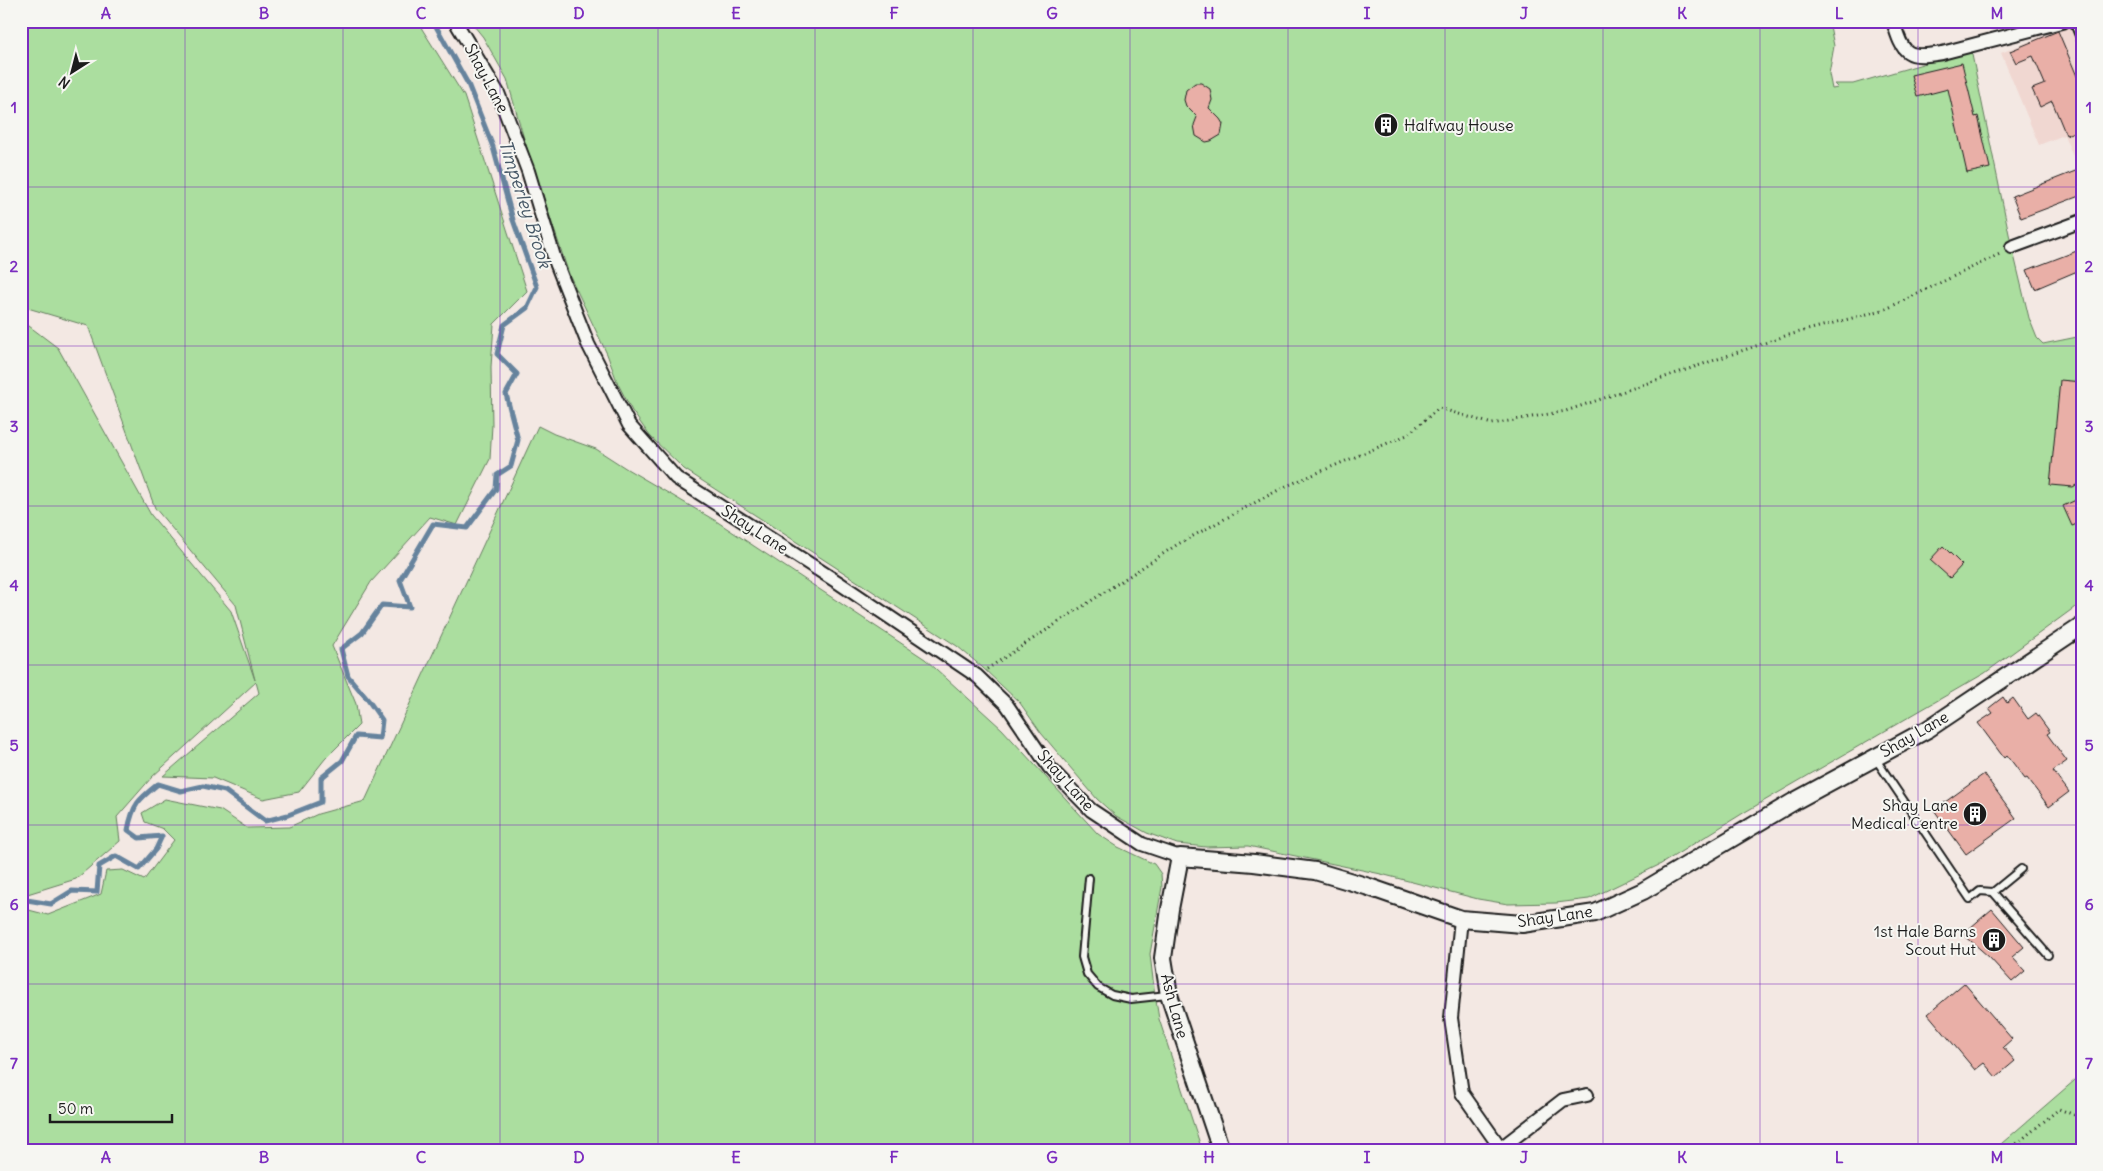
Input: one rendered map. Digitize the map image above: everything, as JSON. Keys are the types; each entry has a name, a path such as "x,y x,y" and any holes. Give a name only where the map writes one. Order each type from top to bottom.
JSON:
{"street":[{"name":"Shay Lane","path":"455,21 498,93 528,172 559,270 588,344 630,425 676,478 840,583 976,676 1007,705 1049,767 1090,810 1142,844 1180,857 1254,863 1315,871 1370,887 1461,919 1522,924 1595,912 1643,891 1875,757 1928,729 2082,626"},
{"path":"1893,21 1898,39 1904,48 1910,55 1921,56 1942,53 2066,21"},
{"path":"2012,247 2082,221"},
{"name":"Ash Lane","path":"1180,857 1163,958 1168,995 1221,1150"},
{"path":"1461,919 1451,1018 1462,1093 1502,1149 1563,1100 1587,1094"}],"lane":[{"path":"2073,21 2082,43"},
{"path":"1875,757 1970,899 1980,891 1992,892 2021,869"},
{"path":"1089,878 1082,957 1087,974 1098,987 1112,995 1130,999 1168,995"},
{"path":"1992,892 2048,955"}],"path":[{"path":"976,676 1178,544 1284,487 1407,434 1439,408 1492,424 1566,411 1785,336 1886,309 2012,247"},
{"path":"2009,1150 2059,1109 2082,1118"}],"shaded area":[{"path":"2069,25 2082,55 2082,178 2064,135 2039,145 2001,53"}],"green space":[{"path":"21,21 417,21 464,96 527,291 494,324 491,367 492,425 490,459 457,525 430,517 371,582 332,646 356,704 359,725 325,759 299,792 263,799 213,778 163,776 259,693 256,682 152,777 117,817 120,841 76,879 21,896 21,320 58,348 151,515 231,611 255,680 236,605 155,508 88,326 21,306"},
{"path":"470,21 1829,21 1834,46 1829,74 1832,89 1838,88 1834,84 1853,84 1971,50 2009,234 2029,318 2037,338 2043,344 2082,336 2082,602 1985,673 1745,812 1661,864 1589,899 1556,903 1508,904 1478,899 1381,874 1248,846 1206,847 1177,844 1147,833 1116,816 1097,799 1041,733 1020,703 957,646 684,469 650,436 632,411 618,384 607,354 569,274 524,139 507,79 483,37"},
{"path":"538,426 554,434 596,449 716,521 925,659 1002,729 1098,834 1118,847 1154,864 1161,874 1162,887 1150,954 1159,1019 1202,1150 21,1150 21,908 48,915 101,894 106,871 123,870 144,880 174,840 163,829 145,822 142,813 165,799 220,810 247,828 289,827 318,814 365,801"},
{"path":"2082,1074 2082,1150 1994,1150"}],"building":[{"path":"2058,31 2082,88 2082,129 2066,135 2052,101 2040,107 2032,89 2045,84 2033,56 2016,63 2010,51"},
{"path":"1962,63 1975,117 1978,116 1990,168 1967,173 1948,89 1917,97 1911,75"},
{"path":"1195,83 1201,83 1210,89 1212,100 1209,108 1223,124 1221,135 1211,141 1206,142 1196,136 1194,125 1197,117 1186,106 1184,100 1186,90"},
{"path":"2078,170 2082,179 2082,195 2021,218 2012,196"},
{"path":"2082,249 2082,269 2035,289 2027,270"},
{"path":"2060,380 2082,382 2081,482 2073,487 2050,485"},
{"path":"2076,500 2082,515 2082,522 2072,526 2063,506"},
{"path":"1943,546 1962,565 1950,578 1930,560"},
{"path":"2003,697 2007,703 2013,698 2028,719 2036,713 2050,732 2047,734 2067,761 2053,771 2069,792 2049,807 2007,755 2004,758 1978,723 1993,713 1989,708"},
{"name":"Shay Lane Medical Centre","path":"1984,774 2016,818 1966,854 1934,810"},
{"name":"1st Hale Barns Scout Hut","path":"1992,909 2024,947 2012,957 2025,971 2012,982 1989,957 1963,934"},
{"path":"1964,983 2012,1039 2003,1047 2015,1061 1996,1077 1984,1063 1975,1070 1928,1014"}],"waterway":[{"name":"Timperley Brook","path":"21,899 51,904 72,891 97,892 99,866 116,856 139,869 156,849 162,836 139,838 128,830 130,821 137,803 158,784 181,791 203,786 225,791 265,821 288,815 321,802 321,778 342,761 356,736 380,738 382,720 348,676 341,649 362,633 382,605 410,607 400,580 433,524 467,528 496,489 497,475 511,466 518,440 506,394 517,374 497,354 504,325 527,308 537,287 513,220 493,147 468,84 433,21"}],"place":[{"name":"Halfway House","path":"1386,125"},
{"name":"Shay Lane Medical Centre","path":"1975,814"},
{"name":"1st Hale Barns Scout Hut","path":"1994,940"}]}
